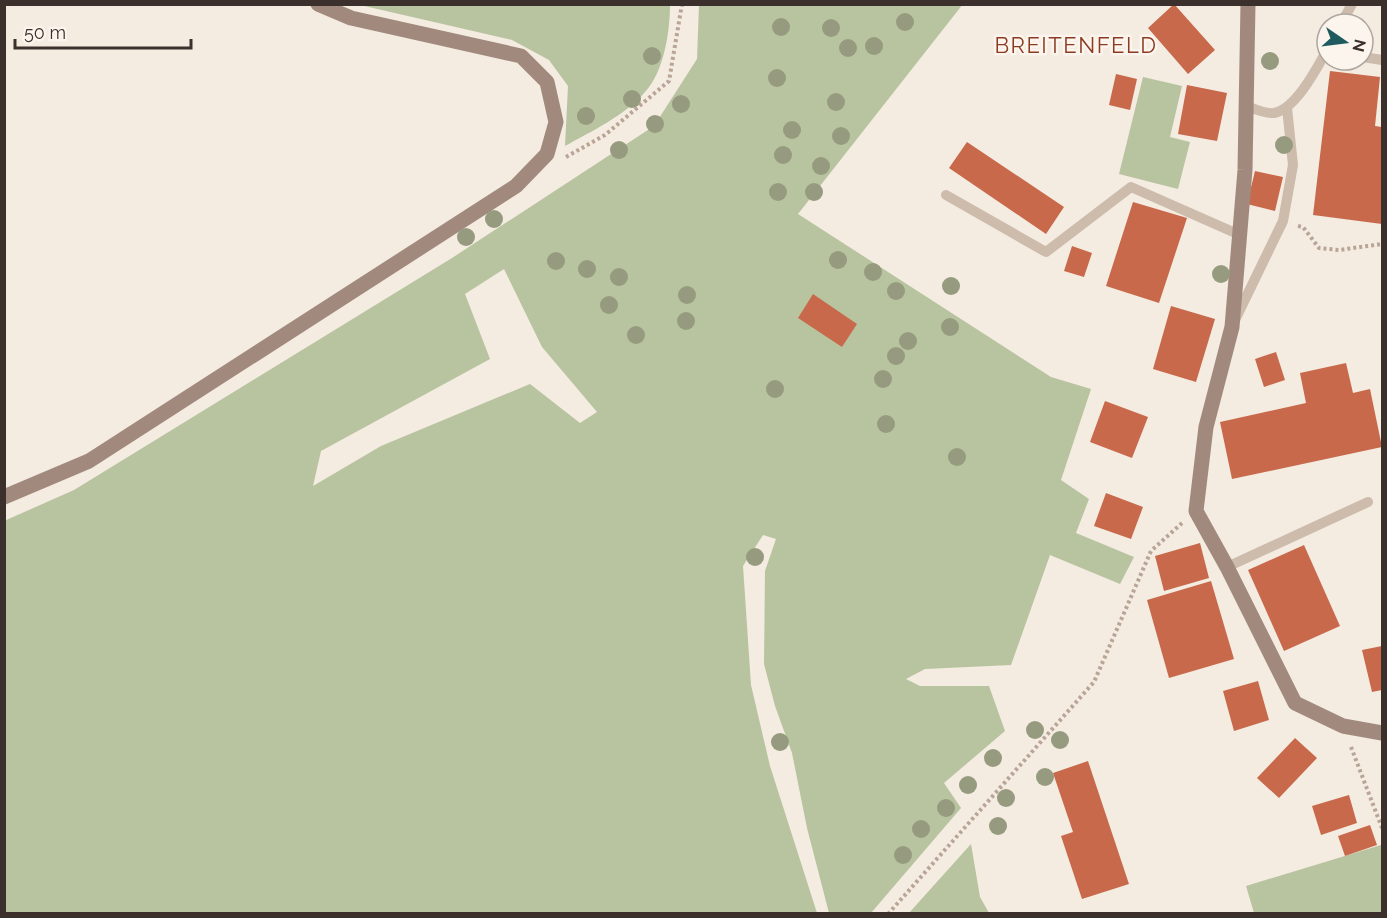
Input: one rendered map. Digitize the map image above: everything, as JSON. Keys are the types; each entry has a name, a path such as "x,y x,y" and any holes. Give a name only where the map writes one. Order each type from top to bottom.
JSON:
{"street":[{"path":"4,497 89,460 516,186 547,154 556,122 547,82 521,56 351,18 318,4"},
{"path":"1248,4 1247,106 1232,327 1206,427 1196,511 1227,567 1295,703 1343,726 1383,733"}],"lane":[{"path":"1247,106 1272,114 1287,108 1316,72"},
{"path":"1232,327 1283,221 1293,165 1287,108"},
{"path":"946,195 1046,252 1131,187 1240,235"},
{"path":"1227,567 1368,502"}],"path":[{"path":"556,163 605,135 669,81 682,4"},
{"path":"1283,221 1303,227 1319,248 1339,250 1383,244"},
{"path":"888,914 1094,682 1151,551 1196,511"},
{"path":"1343,726 1383,828"}],"green space":[{"path":"963,4 798,214 1051,377 1091,389 1061,480 1089,499 1076,533 1134,557 1120,584 1050,555 1011,665 925,669 906,679 920,686 989,686 1005,731 944,783 961,808 871,913 829,913 807,828 792,753 775,706 764,664 765,571 776,539 763,535 743,566 751,685 770,766 817,913 5,914 4,521 74,490 452,258 654,126 697,59 699,5","holes":["504,269 542,347 597,412 580,423 530,384 381,446 313,486 321,451 490,359 465,294"]},
{"path":"360,5 670,5 665,51 652,84 637,101 618,116 565,146 568,86 549,60 512,40"},
{"path":"1143,77 1182,86 1170,137 1190,142 1178,189 1119,174"},
{"path":"971,844 980,897 989,913 909,913"},
{"path":"1381,845 1382,913 1254,913 1246,886"}],"building":[{"path":"1174,4 1215,50 1188,74 1148,28"},
{"path":"1330,72 1380,77 1375,126 1382,127 1382,224 1313,215"},
{"path":"1116,74 1137,79 1130,110 1109,105"},
{"path":"1187,85 1227,93 1217,141 1178,134"},
{"path":"967,142 1064,207 1046,234 949,168"},
{"path":"1255,171 1283,177 1275,211 1247,204"},
{"path":"1133,202 1187,218 1159,303 1106,286"},
{"path":"1072,246 1092,253 1084,277 1064,271"},
{"path":"813,294 857,324 842,347 798,318"},
{"path":"1171,306 1215,319 1196,382 1153,369"},
{"path":"1276,352 1285,380 1264,387 1255,359"},
{"path":"1346,363 1353,393 1370,389 1382,447 1232,479 1220,422 1306,403 1300,373"},
{"path":"1105,401 1148,417 1132,458 1090,442"},
{"path":"1106,493 1143,507 1131,539 1094,526"},
{"path":"1200,543 1209,578 1164,591 1155,556"},
{"path":"1304,545 1340,626 1284,651 1248,570"},
{"path":"1211,581 1234,659 1169,678 1147,600"},
{"path":"1382,646 1382,690 1372,692 1362,650"},
{"path":"1258,681 1269,720 1234,731 1223,691"},
{"path":"1295,738 1317,758 1279,798 1257,778"},
{"path":"1088,761 1129,884 1082,899 1061,836 1073,832 1053,773"},
{"path":"1349,795 1357,823 1321,835 1312,806"},
{"path":"1370,825 1377,845 1345,856 1338,836"}],"district":[{"name":"BREITENFELD","path":"1076,45"}]}
